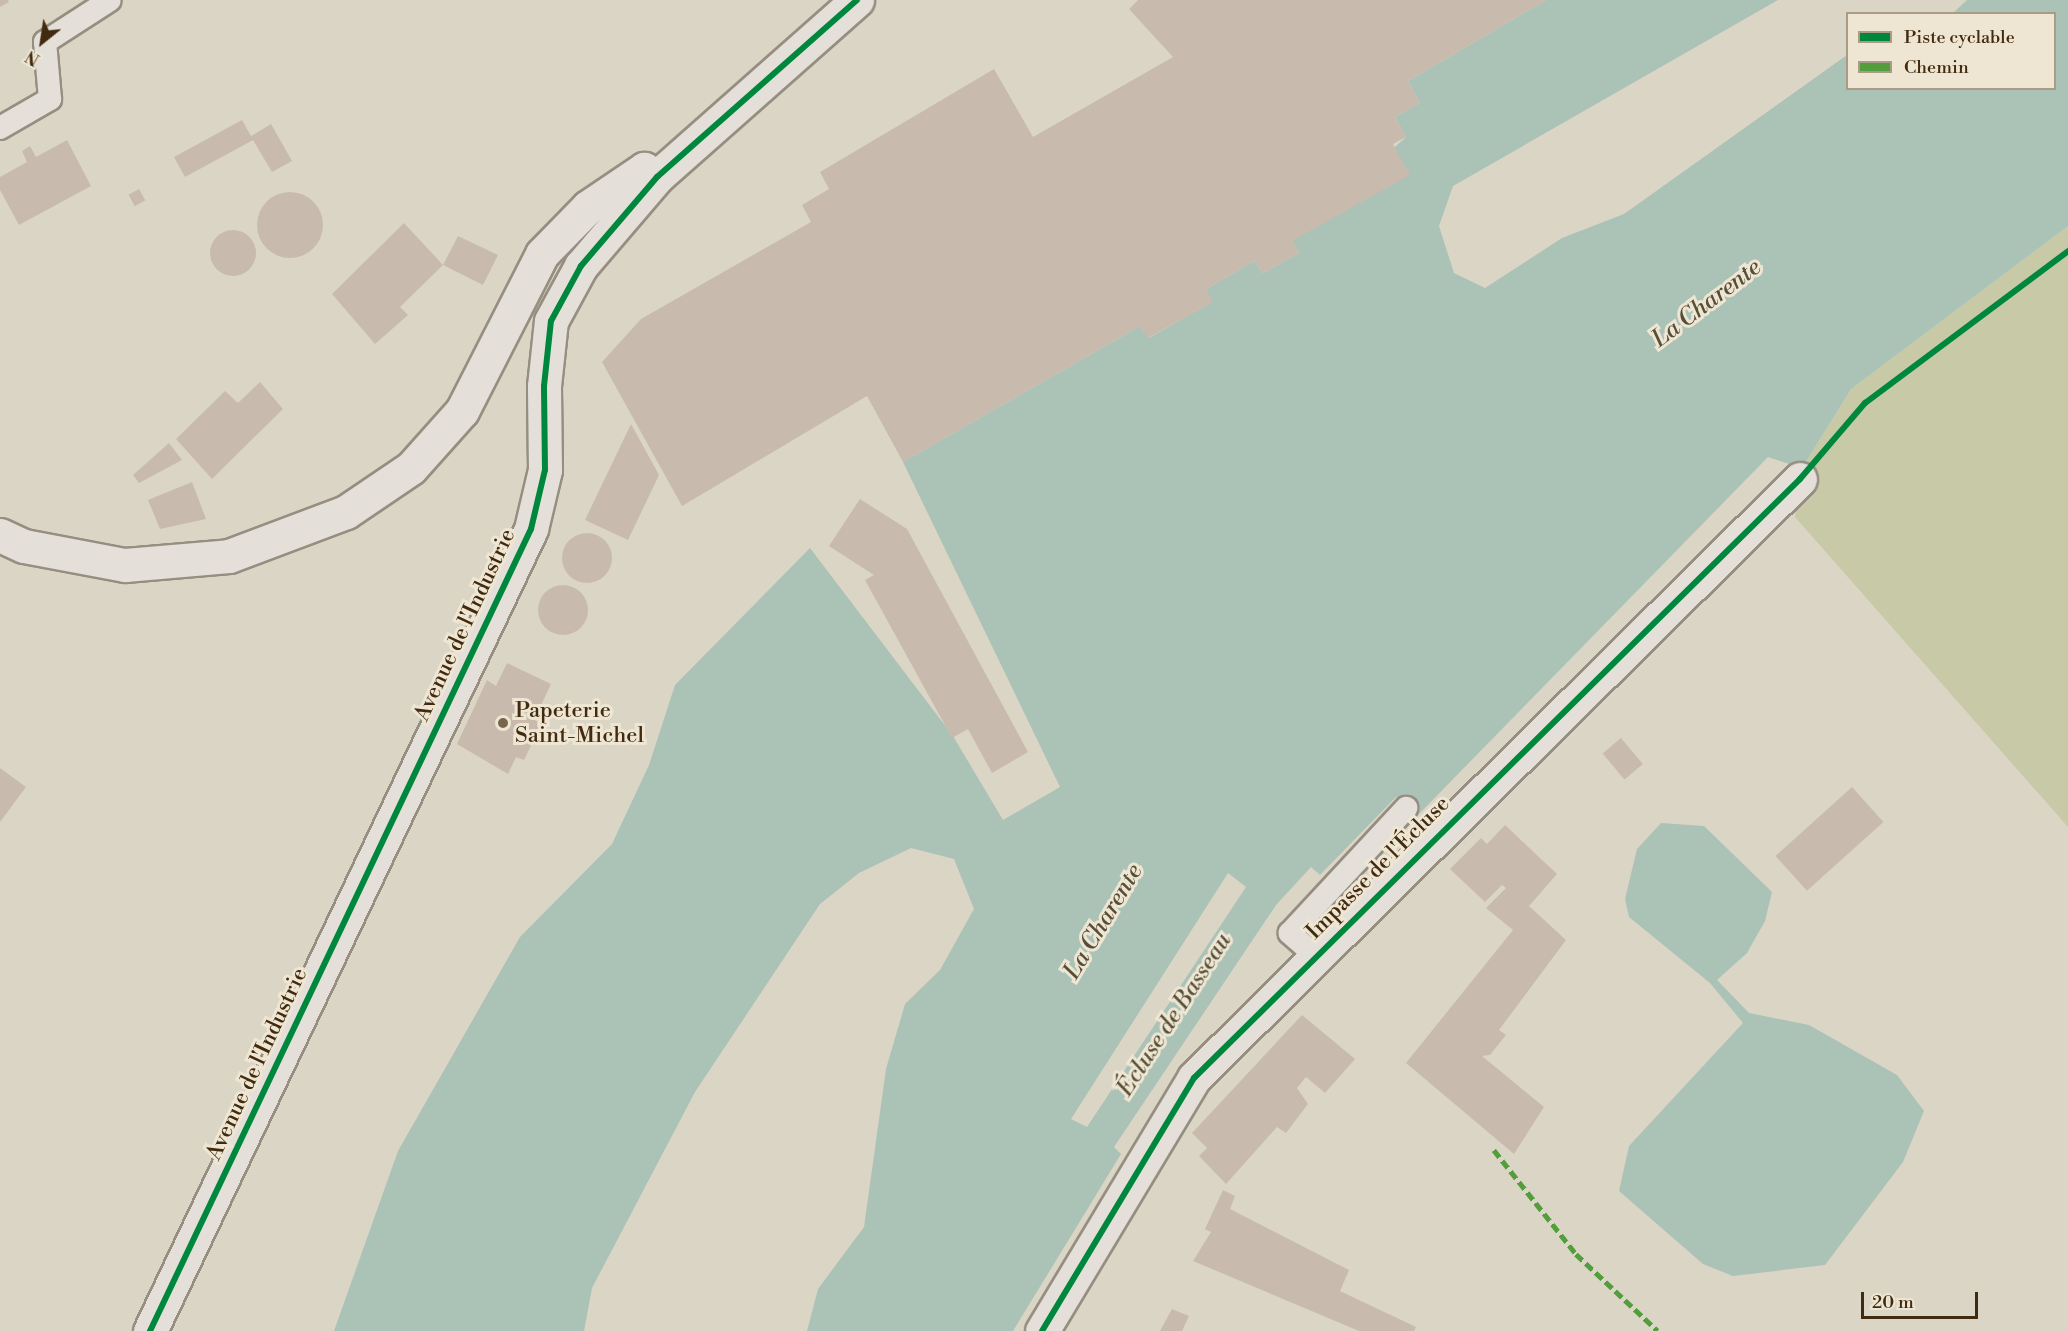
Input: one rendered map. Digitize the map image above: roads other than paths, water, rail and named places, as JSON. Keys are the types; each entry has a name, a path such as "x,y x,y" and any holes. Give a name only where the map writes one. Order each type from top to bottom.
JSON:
{"street":[{"name":"Avenue de l'Industrie","path":"150,1331 531,529 545,470 544,386 551,321 581,266 657,177 857,0"},
{"path":"0,535 24,546 125,566 229,556 346,512 411,468 462,411 542,254 605,195 644,169 657,177"},
{"name":"Impasse de l'Écluse","path":"1042,1331 1194,1078 1800,479"}],"lane":[{"path":"0,128 50,99 45,42 110,0"},
{"path":"1316,956 1290,933 1406,808"}],"water":[{"path":"1546,0 1778,0 1453,186 1439,226 1454,273 1485,288 1562,238 1624,214 1846,56 1846,90 2056,90 2056,12 1954,12 1967,0 2068,0 2068,226 1851,389 1802,468 1768,457 1416,817 1396,797 1320,875 1311,867 1276,905 1114,1147 1121,1154 1013,1331 807,1331 818,1289 864,1227 886,1069 905,1004 940,970 974,909 954,859 911,848 859,873 820,904 695,1092 592,1288 584,1331 334,1331 398,1151 520,937 612,844 649,765 675,685 810,548 953,736 1003,820 1060,787 903,462 1140,326 1149,338 1212,302 1206,289 1254,261 1263,273 1299,253 1292,241 1406,137 1395,117 1420,103 1408,81","holes":["1228,873 1246,887 1087,1127 1071,1119"]},
{"path":"1661,823 1704,826 1772,892 1765,921 1747,953 1717,980 1749,1013 1809,1025 1897,1075 1924,1111 1903,1162 1825,1265 1733,1276 1703,1264 1619,1191 1629,1146 1743,1023 1710,983 1629,917 1625,899 1637,849"}],"place":[{"name":"Papeterie Saint-Michel","path":"503,723"}],"water label":[{"name":"La Charente","path":"1707,304"},
{"name":"La Charente","path":"1104,922"},
{"name":"Écluse de Basseau","path":"1175,1015"}]}
